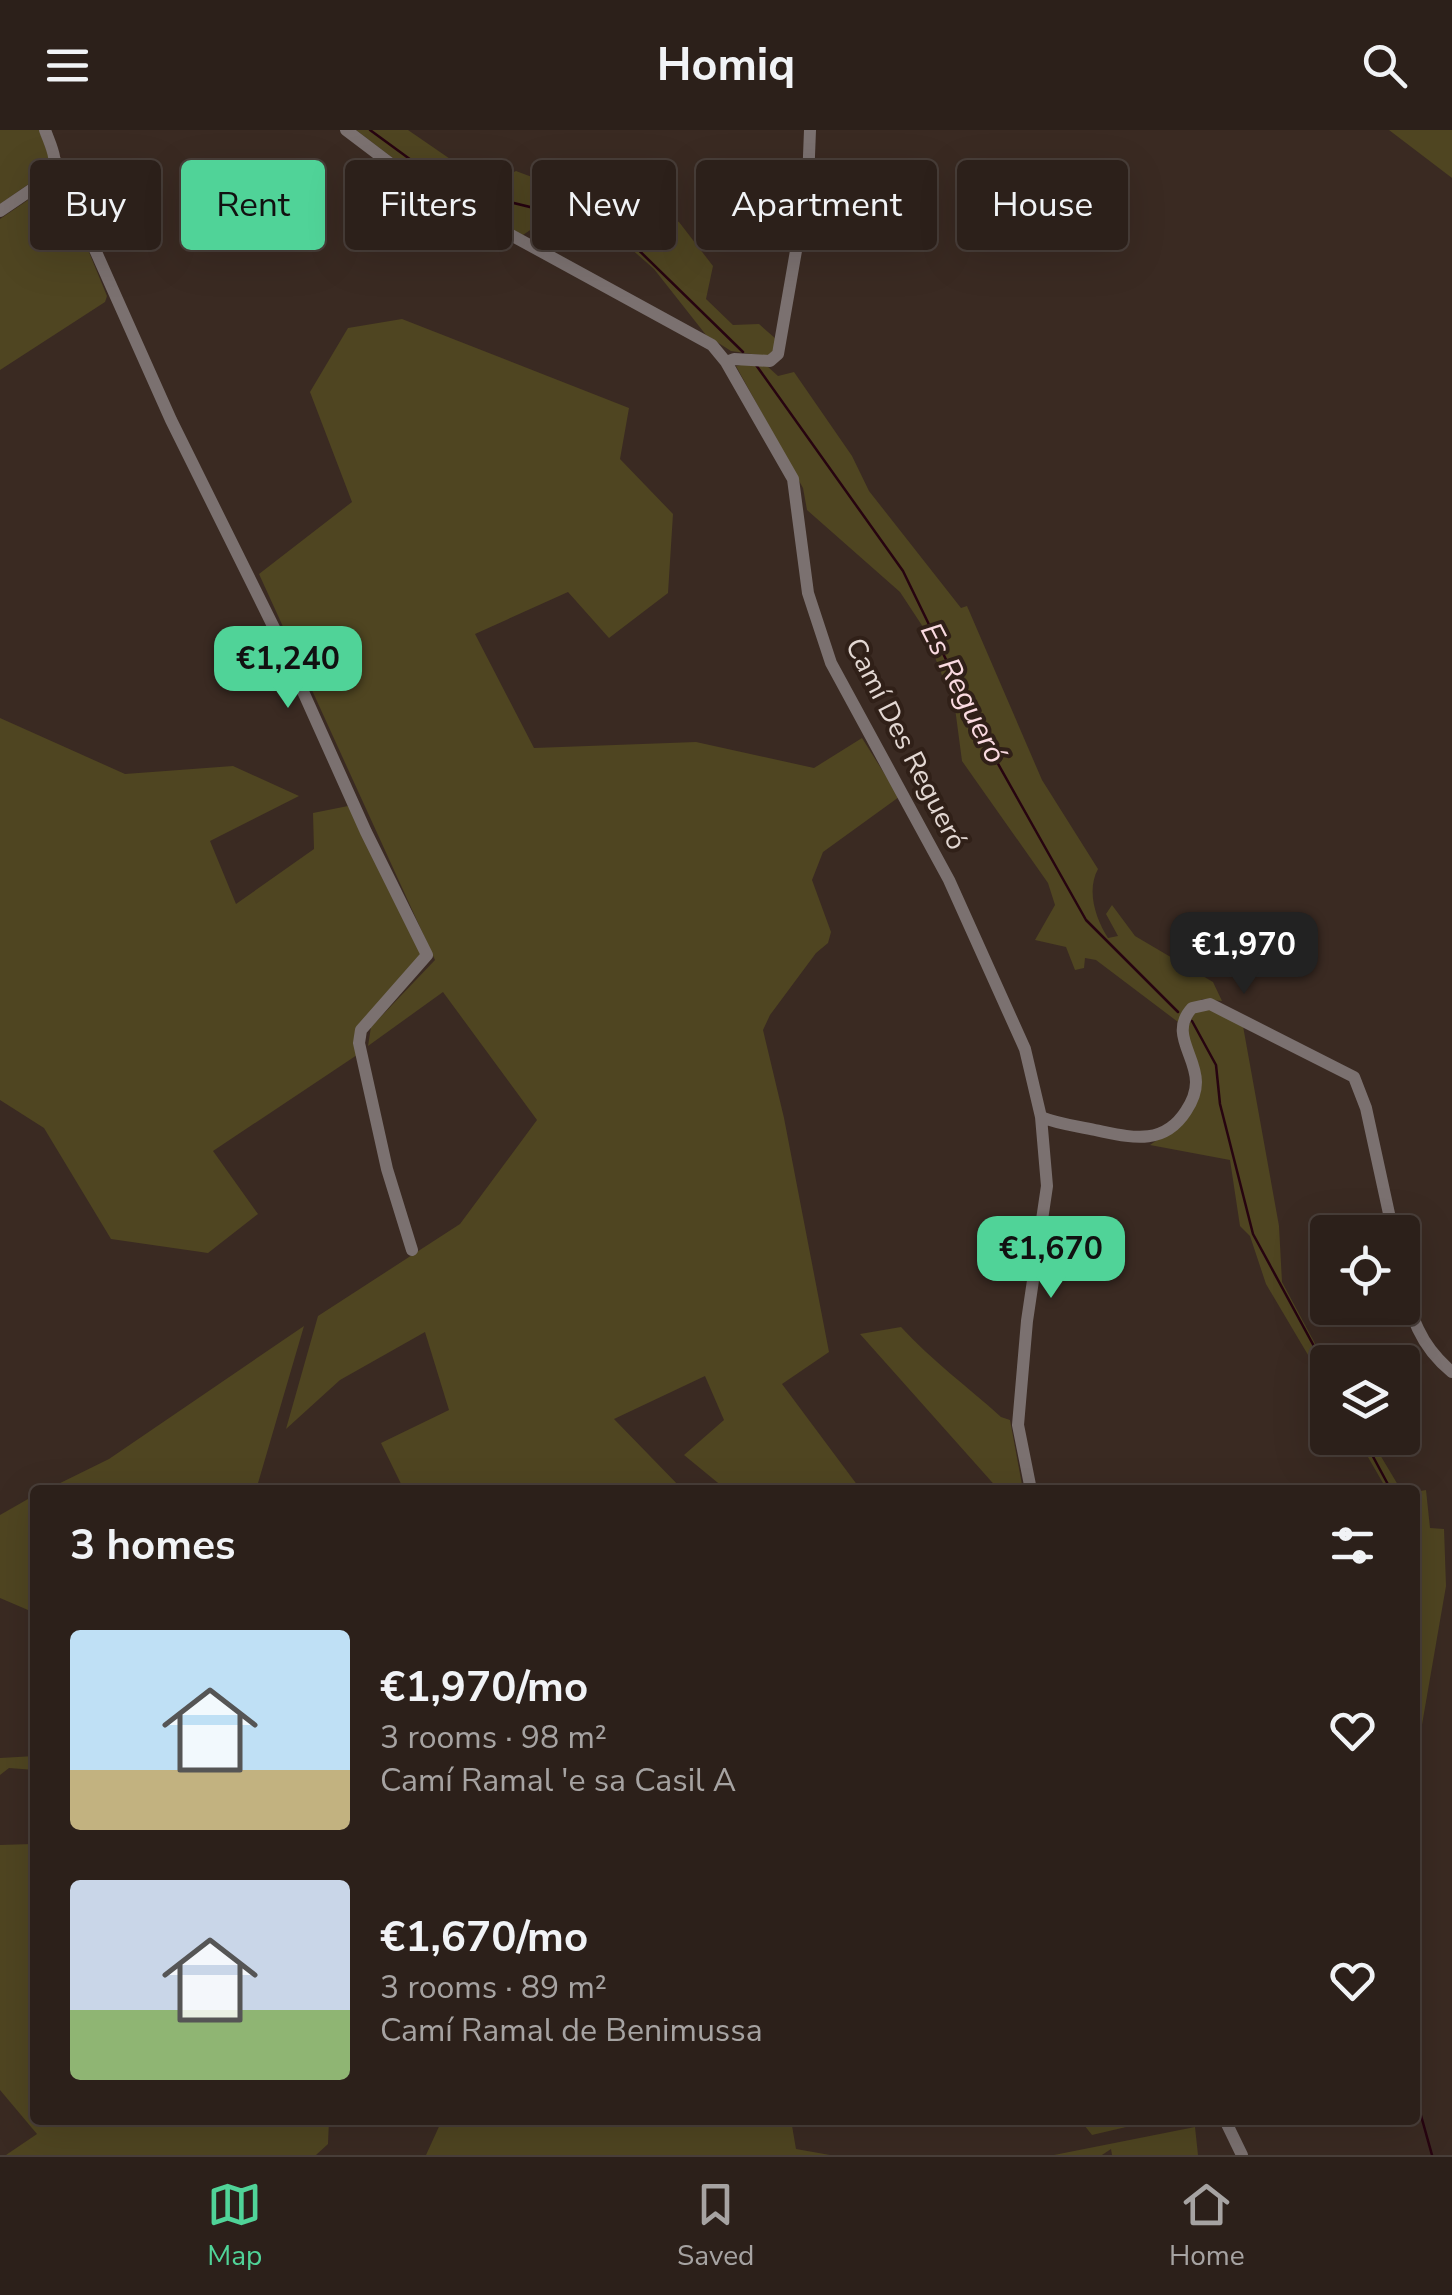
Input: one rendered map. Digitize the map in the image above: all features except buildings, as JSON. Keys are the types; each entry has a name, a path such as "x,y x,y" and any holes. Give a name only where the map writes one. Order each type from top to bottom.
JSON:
{"street":[{"path":"45,130 55,160"},
{"name":"Camí Des Regueró","path":"346,130 416,183 697,334 726,362 793,479 808,593 831,663 949,880 1024,1049 1041,1117 1047,1186 1027,1321 1018,1425 1029,1485"},
{"path":"726,362 770,361 778,354 808,182 810,130"},
{"path":"0,211 30,191"},
{"path":"95,250 171,420 427,955 361,1030 359,1043 387,1170 412,1250"},
{"path":"1041,1117 1138,1138 1169,1130 1185,1114 1196,1086 1183,1040 1184,1021 1192,1008 1210,1004 1354,1077 1366,1108 1389,1215"},
{"path":"1416,1325 1419,1335 1452,1372"},
{"path":"1227,2125 1242,2155"}],"shaded area":[{"path":"0,130 39,130 50,160 30,160 30,183 0,204"},
{"path":"356,130 408,130 452,160 396,160"},
{"path":"1389,130 1452,130 1452,178"},
{"path":"516,171 532,177 532,229 523,235 512,229 512,173"},
{"path":"30,199 30,250 88,250 107,296 105,302 0,370 0,219"},
{"path":"676,221 679,222 696,244 696,250 701,250 713,266 706,299 733,325 759,324 776,339 773,352 766,356 731,351 706,335 654,269 632,250 676,250"},
{"path":"402,319 629,408 620,459 673,514 668,593 609,638 568,592 475,634 534,748 696,742 814,768 862,738 899,797 823,852 812,880 831,932 828,943 816,953 763,1030 829,1352 782,1384 857,1485 721,1485 684,1455 724,1420 705,1376 614,1419 678,1485 402,1485 381,1443 449,1410 425,1332 340,1380 286,1429 318,1316 460,1224 537,1120 443,992 368,1046 371,1027 435,960 259,574 352,502 310,392 348,328"},
{"path":"736,366 767,366 778,376 794,372 852,456 869,491 961,608 967,606 1042,780 1098,869 1093,886 1094,905 1108,938 1118,936 1106,914 1112,905 1135,936 1213,982 1222,1001 1202,999 1178,1022 1096,960 1085,958 1084,968 1075,970 1066,947 1035,940 1055,905 1048,883 962,761 955,708 923,627 900,592 807,510 803,488"},
{"path":"0,718 125,774 233,766 299,796 210,841 236,904 314,849 313,813 348,806 421,946 419,961 355,1030 357,1055 213,1151 258,1214 208,1253 111,1239 44,1128 0,1100"},
{"path":"1203,1008 1220,1012 1243,1026 1279,1226 1282,1282 1316,1345 1310,1345 1310,1358 1266,1284 1250,1236 1240,1226 1230,1160 1150,1145 1184,1121 1193,1108 1187,1029 1195,1012"},
{"path":"304,1326 257,1485 56,1485 109,1459"},
{"path":"901,1327 1001,1417 1010,1420 1022,1485 995,1485 860,1334"},
{"path":"1367,1455 1380,1455 1398,1485 1384,1485"},
{"path":"1426,1490 1430,1528 1444,1529 1446,1586 1420,1736 1420,1491"},
{"path":"30,1498 30,1611 0,1598 0,1515"},
{"path":"30,1756 30,1770 9,1768 0,1775 0,1758"},
{"path":"30,1844 30,2125 329,2125 328,2144 316,2155 6,2155 37,2134 0,2090 0,1845"},
{"path":"440,2125 792,2125 796,2149 830,2155 426,2155"},
{"path":"1084,2125 1135,2125 1092,2135"},
{"path":"1195,2127 1198,2155 1112,2155 1111,2149 1102,2155 1054,2155"}],"waterway":[{"name":"Es Regueró","path":"370,130 448,187 616,228 743,352"},
{"name":"Es Regueró","path":"756,365 903,571 988,746 1086,920 1178,1012"},
{"name":"Es Regueró","path":"1192,1021 1216,1065 1220,1104 1253,1234 1313,1345"},
{"name":"Es Regueró","path":"1372,1455 1388,1485"},
{"name":"Es Regueró","path":"1420,2112 1432,2155"}]}
